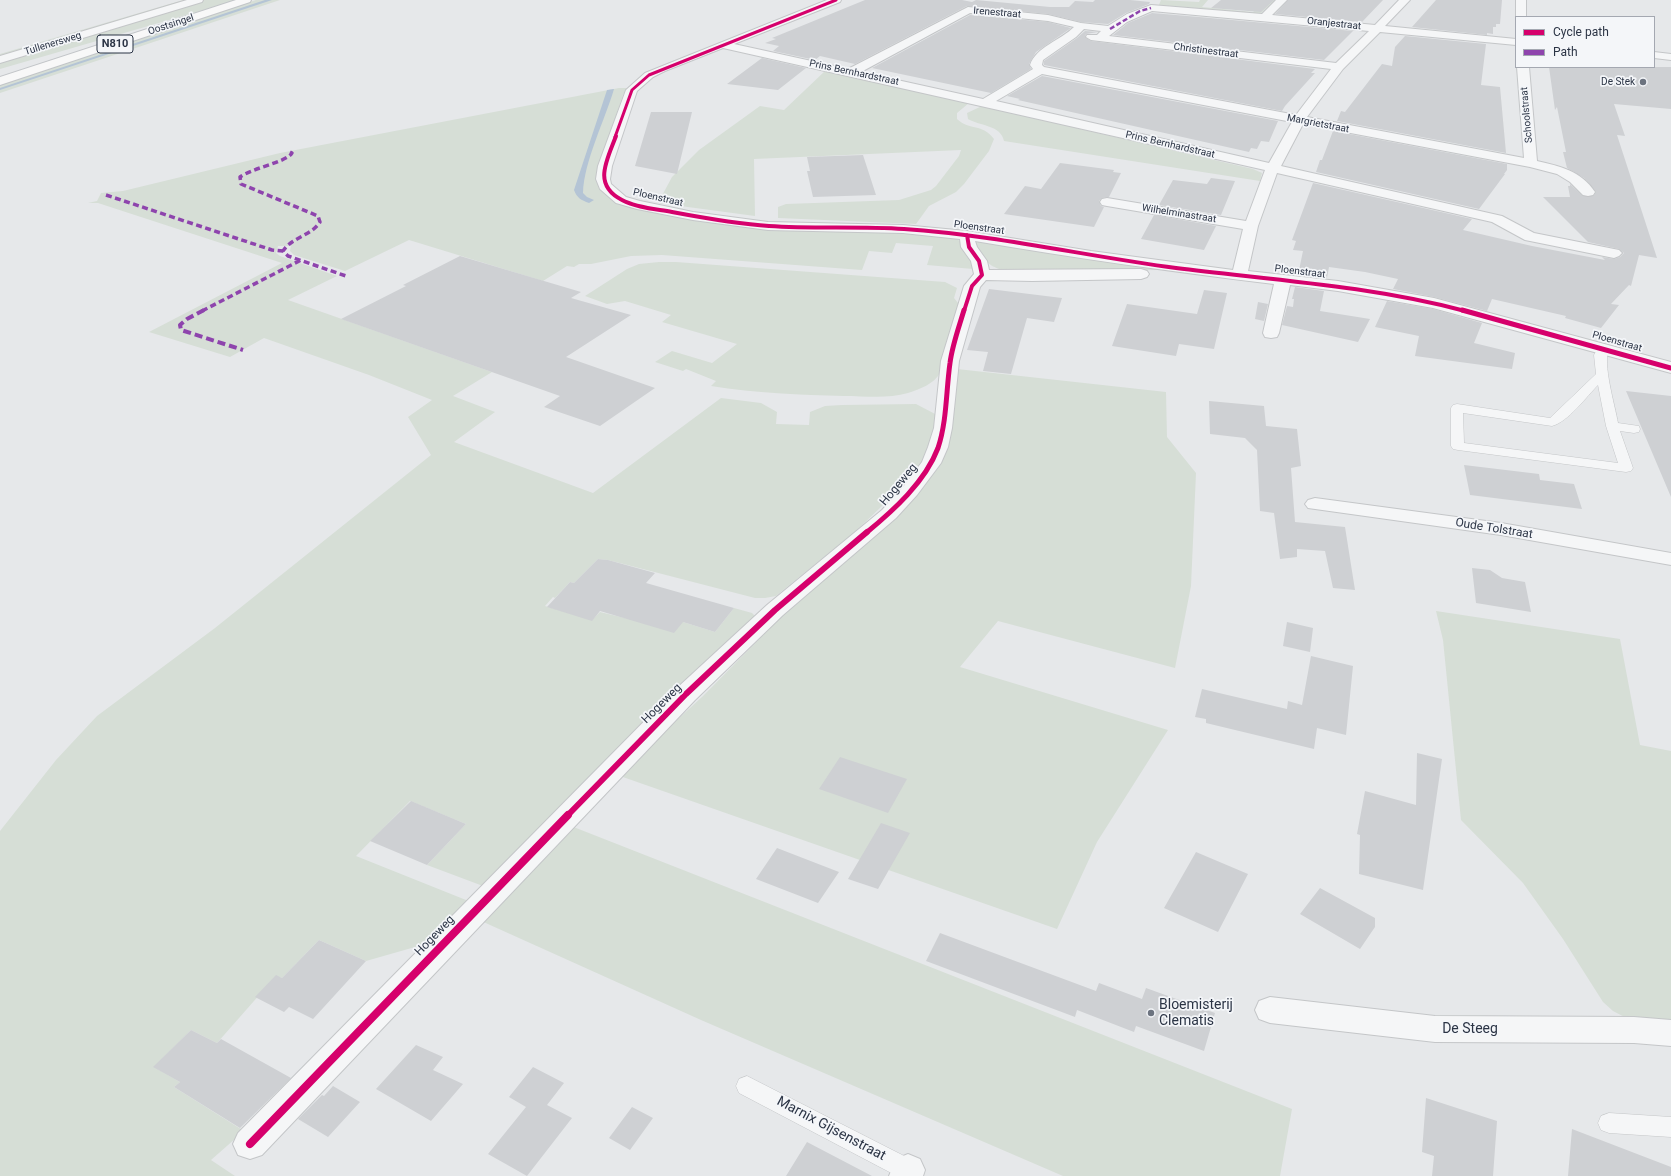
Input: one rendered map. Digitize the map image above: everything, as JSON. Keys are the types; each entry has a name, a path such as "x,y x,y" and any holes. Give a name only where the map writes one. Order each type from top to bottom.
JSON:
{"main road":[{"name":"Oostsingel","path":"0,81 246,0"},
{"name":"Oostsingel","path":"0,73 180,18 228,6"}],"street":[{"name":"Tullenersweg","path":"0,60 198,0"},
{"name":"Ploenstraat","path":"836,0 660,69 649,75 632,90 605,166 603,180 605,186 612,194 626,202 660,210 768,226 903,229 967,236 1091,256 1212,272 1338,286 1434,304 1604,348 1671,368"},
{"path":"1264,17 1282,0"},
{"path":"1240,274 1251,226 1272,169 1299,120 1340,67 1405,0"},
{"path":"1521,0 1521,16"},
{"name":"Oranjestraat","path":"1110,29 1140,11 1151,8 1264,17 1515,42"},
{"name":"Irenestraat","path":"851,72 968,10 1048,18 1081,26 1110,29"},
{"path":"1038,66 1038,58 1072,35 1081,26"},
{"path":"1100,38 1110,29"},
{"name":"Christinestraat","path":"1072,35 1340,67"},
{"name":"Prins Bernhardstraat","path":"722,45 986,102 1272,169 1497,219 1530,237 1614,253"},
{"path":"1655,55 1671,57"},
{"path":"986,102 1038,66 1052,61"},
{"name":"Margrietstraat","path":"1038,66 1299,120 1530,163 1562,172 1575,179 1588,192"},
{"name":"Schoolstraat","path":"1523,68 1530,163"},
{"name":"Wilhelminastraat","path":"1107,202 1251,226"},
{"path":"967,236 969,247 979,261 982,275"},
{"name":"Ploenstraat","path":"982,275 1032,276 1212,272"},
{"name":"Hogeweg","path":"250,1144 504,880 686,694 775,610 889,514 910,491 931,463 938,447 943,428 950,361 972,286 982,275"},
{"path":"1271,333 1283,280"},
{"name":"Oude Tolstraat","path":"1316,504 1501,528 1671,559"},
{"name":"De Steeg","path":"1270,1010 1435,1029 1634,1030 1671,1033"}],"lane":[{"path":"1602,375 1588,386 1564,413 1552,422 1457,408 1458,446 1626,468 1612,426 1602,375 1600,355 1604,348"},
{"path":"1612,426 1634,429"},
{"name":"Marnix Gijsenstraat","path":"747,1086 907,1173"},
{"path":"1609,1122 1671,1127"}],"shaded area":[{"path":"183,0 195,0 0,59 0,54"},
{"path":"202,0 238,0 0,69 0,61"},
{"path":"256,0 280,0 0,93 0,84"},
{"path":"1161,0 1199,2 1200,0 1208,0 1202,7 1253,12 1268,0 1275,0 1258,16 1158,7"},
{"path":"825,71 969,103 957,113 957,119 962,123 985,131 994,139 989,151 964,184 956,192 929,206 916,224 778,218 778,207 786,204 899,200 931,190 936,186 959,156 961,150 754,159 755,216 658,203 672,177 699,150 760,106 784,110"},
{"path":"619,88 627,88 623,95 600,163 598,175 601,188 614,200 692,219 865,229 954,237 961,242 975,263 973,269 927,265 933,246 896,243 892,253 869,251 862,270 662,255 631,256 591,264 579,264 574,267 567,266 543,281 409,240 345,271 294,255 290,251 291,246 278,246 276,253 280,256 337,276 288,300 492,372 453,396 495,412 454,442 593,493 721,398 761,403 777,412 776,424 809,425 810,412 825,406 916,404 937,415 931,445 922,463 906,483 857,530 776,596 755,598 608,560 598,559 574,583 570,582 555,598 553,597 545,606 592,620 600,612 629,619 683,622 715,632 734,608 752,613 755,616 483,886 427,865 466,824 410,801 356,856 471,902 429,943 366,961 319,940 282,978 276,976 217,1043 191,1030 154,1067 180,1082 174,1087 244,1131 211,1160 235,1176 0,1176 0,831 56,760 97,716 215,628 431,455 408,417 432,400 369,375 264,338 230,357 149,332 282,263 98,203 88,203 97,201 101,193 123,191 280,153"},
{"path":"982,106 1253,169 1262,173 1260,181 1004,141 999,132 968,119 967,113"},
{"path":"980,241 1137,267 1156,268 1157,270 1011,272 993,266 985,260 975,244"},
{"path":"659,262 945,282 957,288 954,298 959,304 940,373 930,383 913,391 893,396 868,397 761,392 711,386 716,381 686,369 683,371 655,362 672,351 712,363 737,344 662,322 671,315 625,301 607,304 585,296 627,269 639,264"},
{"path":"957,369 1166,392 1167,437 1196,473 1191,586 1175,668 998,621 960,667 1168,730 1097,842 1057,929 620,776 703,696 790,608 914,496"},
{"path":"1436,611 1620,639 1640,745 1671,751 1671,1027 1640,1025 1613,1011 1603,1002 1563,939 1523,883 1461,820 1443,640"},
{"path":"571,826 1292,1109 1280,1176 1063,1176 701,1020 479,920"}],"water":[{"path":"265,0 272,0 0,90 0,88"},
{"path":"614,89 591,154 584,181 583,193 587,197 594,200 589,203 576,195 574,190 607,90"}],"building":[{"path":"865,0 962,0 972,2 976,0 1050,7 1069,7 1075,1 1093,2 1095,0 1130,0 1150,2 1149,4 1126,13 1108,24 1081,22 1048,14 967,6 855,64 820,56 815,60 773,51 779,46 765,43 776,39 772,38"},
{"path":"1221,0 1274,0 1261,12 1211,8"},
{"path":"1288,0 1383,0 1362,22 1275,14"},
{"path":"1436,0 1502,0 1500,24 1496,24 1496,27 1493,27 1493,34 1487,33 1487,35 1412,27"},
{"path":"1152,13 1353,31 1324,60 1113,35 1128,23"},
{"path":"970,15 1048,22 1071,28 1036,52 1029,64 1031,69 991,93 872,68"},
{"path":"1085,31 1098,32 1086,34 1085,37 1091,41 1315,69 1311,73 1315,73 1282,111 1044,65 1044,61"},
{"path":"1405,36 1486,44 1481,85 1500,87 1506,153 1337,121 1341,111 1345,112 1382,64 1392,66 1395,47"},
{"path":"762,58 806,68 778,90 727,84"},
{"path":"1671,67 1671,109 1614,104 1625,136 1617,135 1657,258 1639,255 1631,286 1629,285 1611,304 1619,305 1601,328 1565,318 1566,316 1492,299 1487,311 1434,297 1393,289 1398,279 1365,272 1329,267 1327,278 1298,275 1303,251 1293,250 1296,241 1292,240 1313,183 1472,219 1463,230 1532,246 1605,260 1602,257 1614,259 1620,257 1624,253 1619,249 1588,242 1543,197 1570,197 1568,186 1570,186 1570,184 1583,196 1593,196 1596,192 1584,178 1567,168 1563,152 1566,152 1557,107 1555,110 1549,68"},
{"path":"1042,76 1278,121 1269,142 1261,141 1257,149 1251,148 1249,152 1018,100 1020,99 1007,96"},
{"path":"651,112 692,112 677,174 635,166"},
{"path":"1333,131 1507,164 1507,170 1479,209 1316,172"},
{"path":"863,155 876,195 813,197 807,171 810,171 807,157"},
{"path":"1060,163 1114,170 1113,172 1121,173 1109,197 1102,198 1099,201 1101,206 1104,207 1094,227 1004,214 1025,186 1041,189"},
{"path":"1211,178 1235,181 1221,215 1159,205 1173,180 1207,184"},
{"path":"1154,215 1216,226 1204,250 1141,239"},
{"path":"460,256 581,292 571,298 631,315 566,357 655,388 600,426 544,407 560,396 341,319 406,286 403,285"},
{"path":"1295,287 1324,291 1320,311 1370,319 1358,342 1282,325 1287,306 1293,307 1294,299 1292,299"},
{"path":"989,289 1062,298 1054,322 1027,318 1011,374 983,371 988,352 967,350"},
{"path":"1204,290 1227,293 1214,349 1179,344 1176,356 1112,346 1127,304 1197,314"},
{"path":"1387,301 1433,309 1482,323 1474,343 1515,353 1512,369 1415,356 1419,336 1375,327"},
{"path":"1258,302 1268,304 1264,321 1255,319"},
{"path":"1626,391 1671,396 1671,497"},
{"path":"1209,401 1264,406 1266,426 1297,429 1301,466 1291,468 1295,522 1345,527 1355,590 1333,588 1325,551 1297,549 1297,557 1280,559 1274,513 1260,511 1257,450 1245,438 1210,434"},
{"path":"1464,465 1539,474 1540,480 1574,484 1582,509 1470,495"},
{"path":"598,559 608,560 655,573 646,583 734,608 715,632 683,622 674,633 600,611 592,621 547,607 570,582 574,583"},
{"path":"1472,568 1490,570 1502,578 1525,582 1531,612 1476,603"},
{"path":"1287,622 1313,628 1310,652 1283,646"},
{"path":"1311,656 1353,666 1346,735 1317,728 1314,749 1206,723 1206,719 1195,717 1202,689 1287,709 1288,701 1302,705"},
{"path":"1417,753 1442,759 1423,890 1359,874 1360,835 1357,834 1365,791 1416,805"},
{"path":"840,757 907,779 888,813 819,789"},
{"path":"411,801 466,824 427,865 370,841"},
{"path":"881,823 910,833 878,889 848,879"},
{"path":"777,848 839,872 818,903 756,879"},
{"path":"1196,852 1248,874 1218,932 1164,908"},
{"path":"1320,888 1375,918 1375,927 1360,949 1300,914"},
{"path":"940,933 1096,991 1099,983 1142,999 1146,988 1215,1013 1204,1051 1136,1026 1134,1032 1077,1010 1075,1017 926,961"},
{"path":"319,940 366,961 313,1019 289,1007 284,1012 255,997 276,975 282,978"},
{"path":"191,1030 217,1043 221,1039 291,1078 240,1128 174,1087 180,1082 153,1067"},
{"path":"416,1045 443,1057 433,1070 463,1084 431,1121 376,1089"},
{"path":"533,1067 564,1083 547,1105 572,1118 527,1176 488,1154 526,1107 509,1097"},
{"path":"333,1086 360,1102 328,1137 298,1119"},
{"path":"1426,1098 1497,1121 1493,1176 1432,1176 1434,1156 1422,1152"},
{"path":"632,1107 653,1118 630,1150 609,1138"},
{"path":"1572,1129 1671,1167 1671,1176 1568,1176"},
{"path":"807,1142 872,1176 786,1176"}],"marked path":[{"path":"1110,29 1140,11 1151,8"},
{"path":"290,152 292,153 290,157 284,160 251,170 246,173 240,177 241,184 318,216 320,222 317,227 291,242 283,251 288,256 346,276"},
{"path":"106,195 272,250 283,251"},
{"path":"243,350 181,330 180,325 187,319 301,260"}],"cycle path":[{"path":"836,0 649,75 632,90 605,166 603,179 605,186 621,200 637,205 693,216 768,226 903,229 967,235 1091,256 1176,268 1338,286 1434,303 1610,350 1671,368"},
{"path":"250,1144 686,694 775,610 889,514 910,491 931,463 938,447 943,428 950,361 972,286 982,275 979,261 969,247 967,235"}],"place":[{"name":"De Stek","path":"1643,82"},
{"name":"Bloemisterij Clematis","path":"1151,1013"}]}
